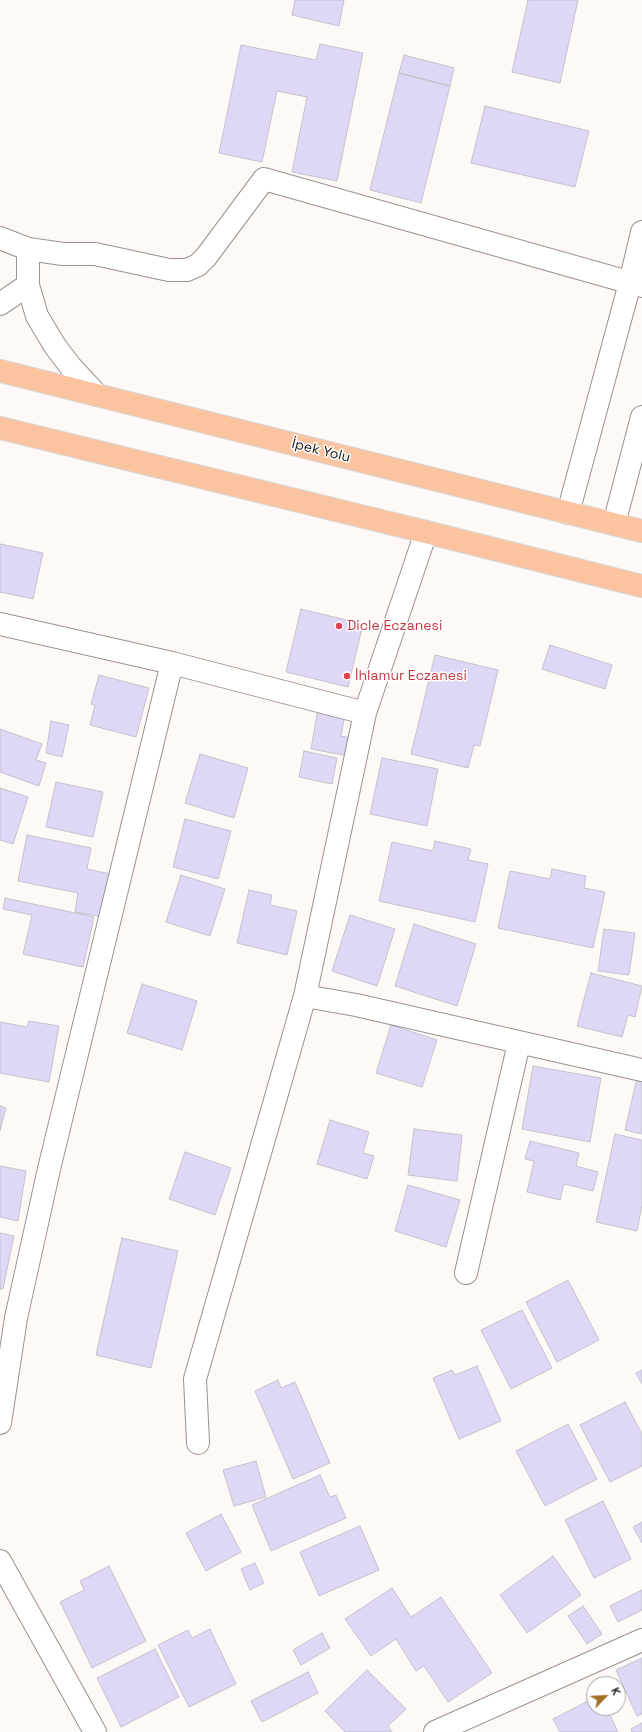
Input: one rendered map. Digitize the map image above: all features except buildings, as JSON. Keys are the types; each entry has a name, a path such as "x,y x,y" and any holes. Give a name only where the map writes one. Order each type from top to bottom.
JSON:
{"highway":[{"name":"İpek Yolu","path":"0,371 642,531"},
{"path":"0,428 642,586"}],"street":[{"path":"0,238 28,250 63,254 95,254 169,270 187,270 198,265 206,258 264,179 636,284"},
{"path":"568,513 636,284 642,232"},
{"path":"28,250 28,285 38,316 55,346 71,367 97,395"},
{"path":"0,304 28,285"},
{"path":"614,524 642,417"},
{"path":"198,1443 195,1379 305,996 365,713 426,532"},
{"path":"0,624 172,663 365,713"},
{"path":"0,1423 8,1317 51,1161 172,663"},
{"path":"305,996 356,1005 642,1070"},
{"path":"466,1273 519,1043"},
{"path":"0,1561 95,1732"},
{"path":"435,1732 642,1640"}],"place":[{"name":"Dicle Eczanesi","path":"339,626"},
{"name":"İhlamur Eczanesi","path":"347,676"}]}
